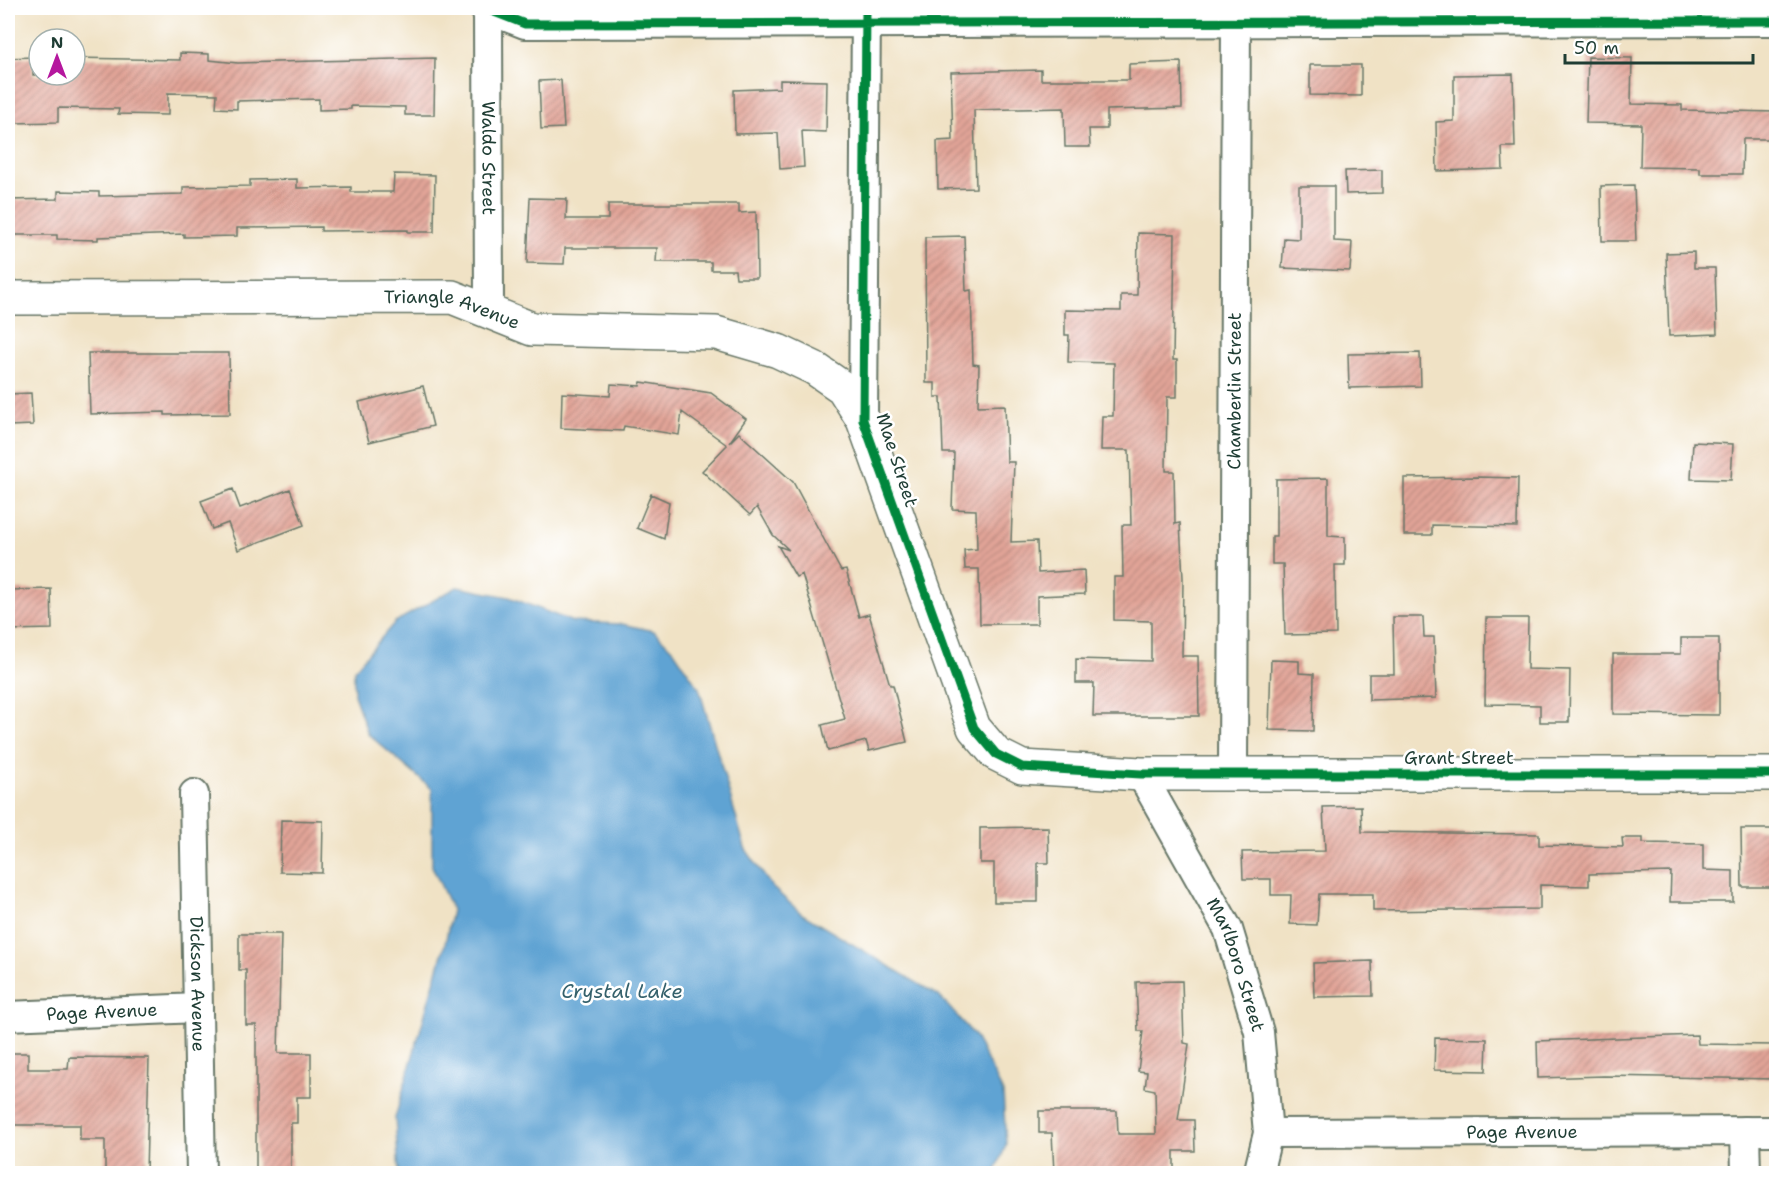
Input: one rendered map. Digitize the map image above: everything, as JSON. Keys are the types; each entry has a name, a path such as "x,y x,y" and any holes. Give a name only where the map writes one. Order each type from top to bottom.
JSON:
{"street":[{"path":"487,8 525,24 866,15 1618,15 1776,21"},
{"name":"Waldo Street","path":"487,8 489,309"},
{"name":"Mae Street","path":"866,15 863,420 974,728 996,754 1022,767 1141,774"},
{"name":"Chamberlin Street","path":"1233,775 1235,15"},
{"name":"Triangle Avenue","path":"8,298 452,297 489,309 532,329 716,333 778,351 814,368 843,388 863,420"},
{"name":"Grant Street","path":"1141,774 1776,774"},
{"name":"Marlboro Street","path":"1141,774 1228,929 1259,1032 1268,1133 1258,1173"},
{"name":"Dickson Avenue","path":"194,794 201,1173"},
{"name":"Page Avenue","path":"8,1016 198,1008"},
{"path":"1745,1131 1746,1173"},
{"name":"Page Avenue","path":"1268,1133 1776,1131"}],"water":[{"name":"Crystal Lake","path":"457,587 509,597 573,622 622,624 654,631 674,651 699,688 745,848 772,887 802,914 939,996 974,1035 1003,1092 1006,1145 995,1173 399,1173 395,1118 445,944 452,910 432,866 432,789 368,734 354,695 354,670 395,622"}],"building":[{"path":"180,53 209,54 209,60 238,63 435,58 434,115 405,115 405,107 351,106 351,109 319,110 319,99 237,101 237,109 216,108 217,94 168,93 168,115 118,114 119,109 58,108 58,122 13,123 13,110 8,110 8,58 27,57 27,87 87,87 87,58 180,60"},
{"path":"1588,57 1632,58 1631,104 1682,105 1682,110 1776,112 1776,139 1743,139 1742,174 1700,174 1700,168 1640,167 1641,124 1586,123"},
{"path":"1181,62 1182,108 1107,110 1107,129 1089,129 1090,147 1065,147 1064,108 974,110 976,188 938,189 937,141 953,140 951,72 1041,70 1041,80 1129,80 1129,64"},
{"path":"1310,65 1361,65 1361,96 1310,95"},
{"path":"1513,74 1515,147 1502,147 1503,169 1437,171 1436,122 1454,121 1454,75"},
{"path":"561,80 564,128 541,129 539,81"},
{"path":"780,80 827,81 826,132 802,131 804,167 780,169 778,133 735,134 734,90 780,88"},
{"path":"1382,170 1382,193 1346,194 1345,171"},
{"path":"394,174 435,175 434,232 321,231 321,227 237,228 237,236 184,237 184,234 98,237 98,240 57,239 57,235 8,235 8,200 58,199 58,191 99,192 99,196 183,194 183,187 250,186 250,180 297,179 297,188 351,187 351,192 393,192"},
{"path":"1634,185 1636,241 1602,241 1601,186"},
{"path":"1299,186 1334,186 1334,241 1352,242 1350,271 1282,268 1284,238 1299,239"},
{"path":"530,198 567,199 566,219 608,219 608,204 739,204 739,213 756,212 757,278 736,278 735,270 711,270 711,262 656,262 657,248 565,248 564,264 527,263"},
{"path":"1138,233 1175,234 1173,360 1177,360 1177,397 1167,397 1166,471 1174,471 1175,524 1180,523 1183,578 1182,656 1198,656 1199,716 1093,716 1094,683 1076,683 1076,659 1151,661 1151,621 1114,620 1114,577 1123,577 1122,525 1131,525 1129,450 1101,450 1102,416 1113,416 1114,363 1068,362 1069,335 1065,335 1065,310 1121,311 1121,295 1137,295"},
{"path":"964,236 966,291 971,290 973,364 979,365 978,406 1005,405 1007,462 1014,462 1011,542 1037,541 1038,573 1084,570 1085,594 1037,596 1037,624 980,624 979,569 965,569 964,550 977,549 976,510 952,509 954,453 943,453 941,397 935,397 935,383 926,383 925,237"},
{"path":"1694,252 1694,268 1715,268 1717,334 1669,336 1666,253"},
{"path":"88,353 229,353 230,414 165,415 165,412 90,414"},
{"path":"1420,353 1421,386 1349,388 1348,354"},
{"path":"641,382 711,393 746,419 729,443 739,433 793,482 841,571 846,570 859,617 869,614 890,685 893,685 907,742 869,751 866,741 828,751 822,725 845,719 802,574 796,577 778,546 789,550 773,535 757,507 750,515 702,471 727,445 682,412 679,435 624,426 623,431 561,428 562,393 610,396 611,384 640,386"},
{"path":"423,386 433,426 369,442 359,402"},
{"path":"31,393 33,425 8,426 8,394"},
{"path":"1693,442 1733,444 1731,480 1691,479"},
{"path":"1328,478 1328,536 1345,537 1345,565 1335,565 1336,634 1285,635 1283,564 1272,564 1272,536 1276,536 1276,479"},
{"path":"1404,478 1518,478 1517,527 1432,525 1432,535 1404,535"},
{"path":"233,489 240,508 290,489 304,525 238,550 228,523 212,529 201,501"},
{"path":"651,494 669,502 664,539 637,528"},
{"path":"51,589 52,629 8,630 8,590"},
{"path":"1393,617 1423,617 1424,637 1434,637 1436,698 1369,700 1369,674 1394,674"},
{"path":"1486,618 1528,618 1527,669 1570,670 1569,722 1540,722 1540,705 1485,704"},
{"path":"1681,638 1719,638 1719,715 1613,714 1613,654 1681,654"},
{"path":"1271,660 1299,661 1299,673 1314,674 1313,731 1269,730"},
{"path":"1361,806 1362,832 1539,834 1539,845 1623,847 1622,838 1643,838 1643,843 1703,844 1703,870 1733,871 1733,902 1670,902 1671,872 1589,874 1589,886 1540,885 1540,909 1373,911 1373,894 1319,894 1317,925 1290,924 1291,895 1271,895 1271,879 1243,879 1242,852 1325,851 1323,807"},
{"path":"281,820 323,821 322,873 280,872"},
{"path":"1048,827 1049,863 1038,863 1038,902 994,902 994,863 980,863 980,828"},
{"path":"1741,829 1774,829 1775,887 1742,887"},
{"path":"239,934 281,934 278,1053 311,1053 311,1097 297,1097 297,1123 291,1123 291,1173 256,1173 256,1025 246,1025 246,970 239,970"},
{"path":"1372,961 1373,996 1314,997 1313,963"},
{"path":"1182,981 1184,1043 1189,1044 1178,1120 1194,1120 1195,1151 1174,1151 1174,1173 1054,1173 1052,1133 1039,1133 1039,1111 1117,1111 1118,1134 1156,1134 1155,1090 1145,1088 1147,1072 1138,1071 1143,1031 1138,1031 1136,982"},
{"path":"1697,1035 1698,1044 1776,1045 1776,1079 1604,1076 1538,1078 1537,1041"},
{"path":"1435,1038 1487,1039 1486,1071 1434,1070"},
{"path":"8,1053 28,1053 28,1069 68,1069 69,1057 149,1058 146,1173 105,1173 105,1140 80,1140 80,1125 8,1125"}],"cycle path":[{"path":"484,8 525,24 1776,21"},
{"path":"866,8 863,420 974,728 996,754 1022,767 1141,774 1776,774"}]}
